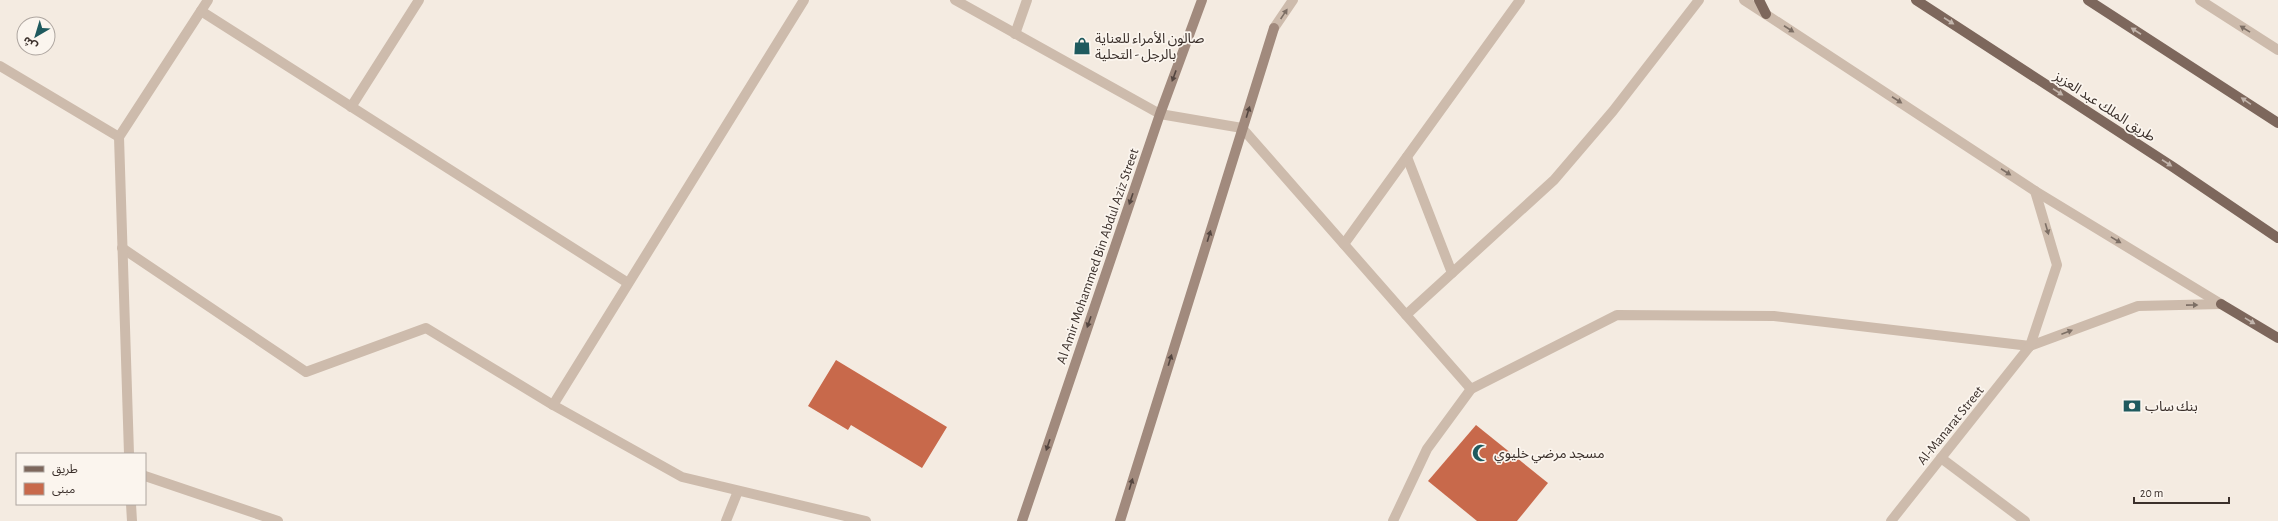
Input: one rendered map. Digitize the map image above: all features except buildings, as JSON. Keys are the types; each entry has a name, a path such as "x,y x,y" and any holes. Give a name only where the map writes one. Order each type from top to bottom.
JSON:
{"main road":[{"name":"Al Amir Mohammed Bin Abdul Aziz Street","path":"1022,521 1160,114 1202,0"},
{"path":"1759,0 1766,14"},
{"name":"طريق الملك عبد العزيز","path":"1916,0 2174,167 2278,238"},
{"path":"2088,0 2278,123"},
{"path":"1120,521 1274,28"},
{"path":"2221,304 2278,338"}],"street":[{"path":"129,453 119,137 208,0"},
{"path":"351,107 419,0"},
{"path":"553,405 804,0"},
{"path":"955,0 1160,114 1242,128 1471,389"},
{"path":"1016,34 1027,0"},
{"path":"1274,28 1293,0"},
{"path":"1344,244 1520,0"},
{"path":"1406,315 1554,180 1613,111 1699,0"},
{"path":"1744,0 2036,191 2221,304"},
{"path":"2200,0 2278,50"},
{"path":"201,11 628,283"},
{"path":"0,66 119,137"},
{"path":"1407,156 1452,273"},
{"name":"Al-Manarat Street","path":"1891,521 2030,346 2057,265 2036,191"},
{"path":"122,248 306,372 426,328 553,405 682,477 866,521"},
{"path":"1394,521 1427,449 1471,389 1617,315 1774,316 2030,346 2138,306 2221,304"},
{"path":"1941,458 2025,521"},
{"path":"146,476 278,521"},
{"path":"726,521 738,491"},
{"path":"131,505 132,521"}],"place":[{"name":"صالون الأمراء للعناية بالرجل - التحلية","path":"1082,46"},
{"name":"بنك ساب","path":"2132,406"},
{"name":"مسجد مرضي خليوي","path":"1481,453"}]}
